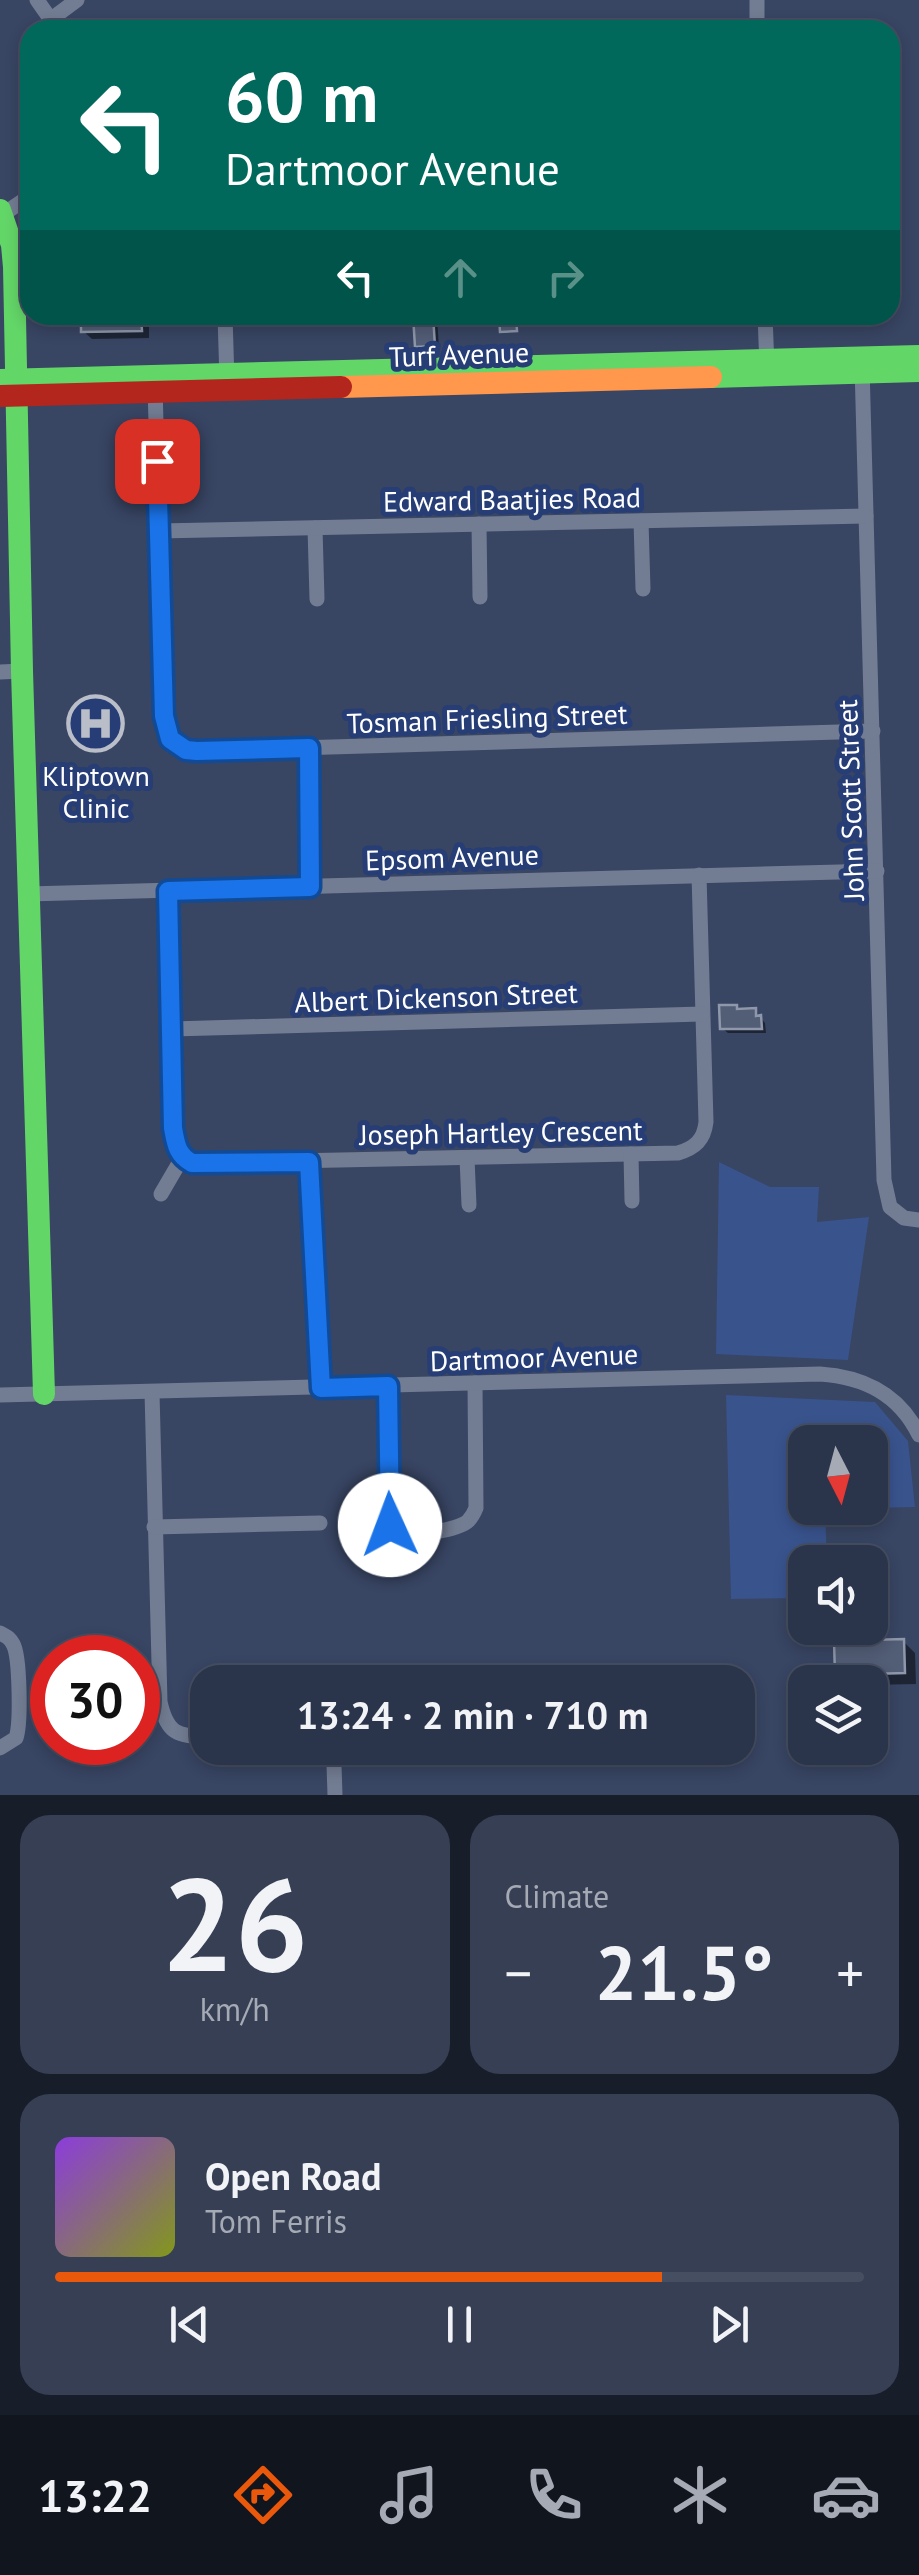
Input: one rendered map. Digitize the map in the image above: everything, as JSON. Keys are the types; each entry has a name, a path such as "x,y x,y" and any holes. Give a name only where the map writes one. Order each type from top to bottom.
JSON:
{"street":[{"path":"59,20 77,0"},
{"path":"1,213 13,256 8,388 11,672 28,894 44,1394"},
{"path":"225,325 227,382"},
{"path":"765,325 766,368"},
{"name":"Turf Avenue","path":"8,388 862,365 919,356"},
{"name":"Turf Avenue","path":"862,365 919,371"},
{"name":"John Scott Street","path":"862,365 886,1197 895,1213 919,1220"},
{"name":"Tosman Friesling Street","path":"154,384 164,716 170,739 186,750 873,732"},
{"name":"Edward Baatjies Road","path":"159,530 866,516"},
{"path":"640,521 643,590"},
{"path":"479,524 480,597"},
{"path":"315,528 316,599"},
{"path":"309,748 310,887"},
{"name":"Epsom Avenue","path":"28,894 877,871"},
{"name":"Joseph Hartley Crescent","path":"182,1158 203,1164 309,1162 678,1153 692,1147 703,1137 706,1122 699,875"},
{"path":"161,1194 182,1158 173,1128 168,891"},
{"name":"Albert Dickenson Street","path":"172,1030 702,1014"},
{"path":"631,1154 632,1201"},
{"path":"467,1158 469,1205"},
{"path":"309,1162 321,1388"},
{"name":"Dartmoor Avenue","path":"0,1395 820,1374 856,1379 886,1394 903,1409 919,1435"},
{"path":"388,1386 390,1519 392,1529 404,1534 460,1526 473,1514 477,1498 475,1383"},
{"path":"152,1392 162,1712 170,1728 190,1737"},
{"path":"154,1526 320,1523"},
{"path":"0,1633 11,1640 16,1651 19,1721 16,1738 0,1748"},
{"path":"334,1765 336,1795"}],"shaded area":[{"path":"719,1162 770,1187 819,1187 817,1222 869,1217 848,1360 716,1354"},
{"path":"726,1395 875,1402 908,1441 915,1507 888,1508 888,1425 788,1425 788,1525 826,1525 826,1545 788,1545 788,1598 731,1599"}],"building":[{"path":"81,325 142,325 142,331 81,332"},
{"path":"414,325 434,325 435,346 415,347"},
{"path":"500,325 517,325 517,331 500,332"},
{"path":"719,1005 756,1008 762,1029 720,1029"},
{"path":"888,1639 904,1639 905,1673 888,1673 888,1665 835,1665 834,1645 888,1645"}],"traffic: fast":[{"path":"0,210 12,245 14,267 44,1394"},
{"path":"0,380 919,356"},
{"path":"711,377 919,371"}],"traffic: slow":[{"path":"341,387 711,377"}],"traffic: jam":[{"path":"0,396 341,387"}],"place":[{"name":"Kliptown Clinic","path":"96,724"}],"route":[{"path":"157,461 164,716 170,739 186,750 197,751 309,748 310,887 168,891 176,1142 182,1158 192,1163 309,1162 321,1388 388,1386 390,1525"}]}
